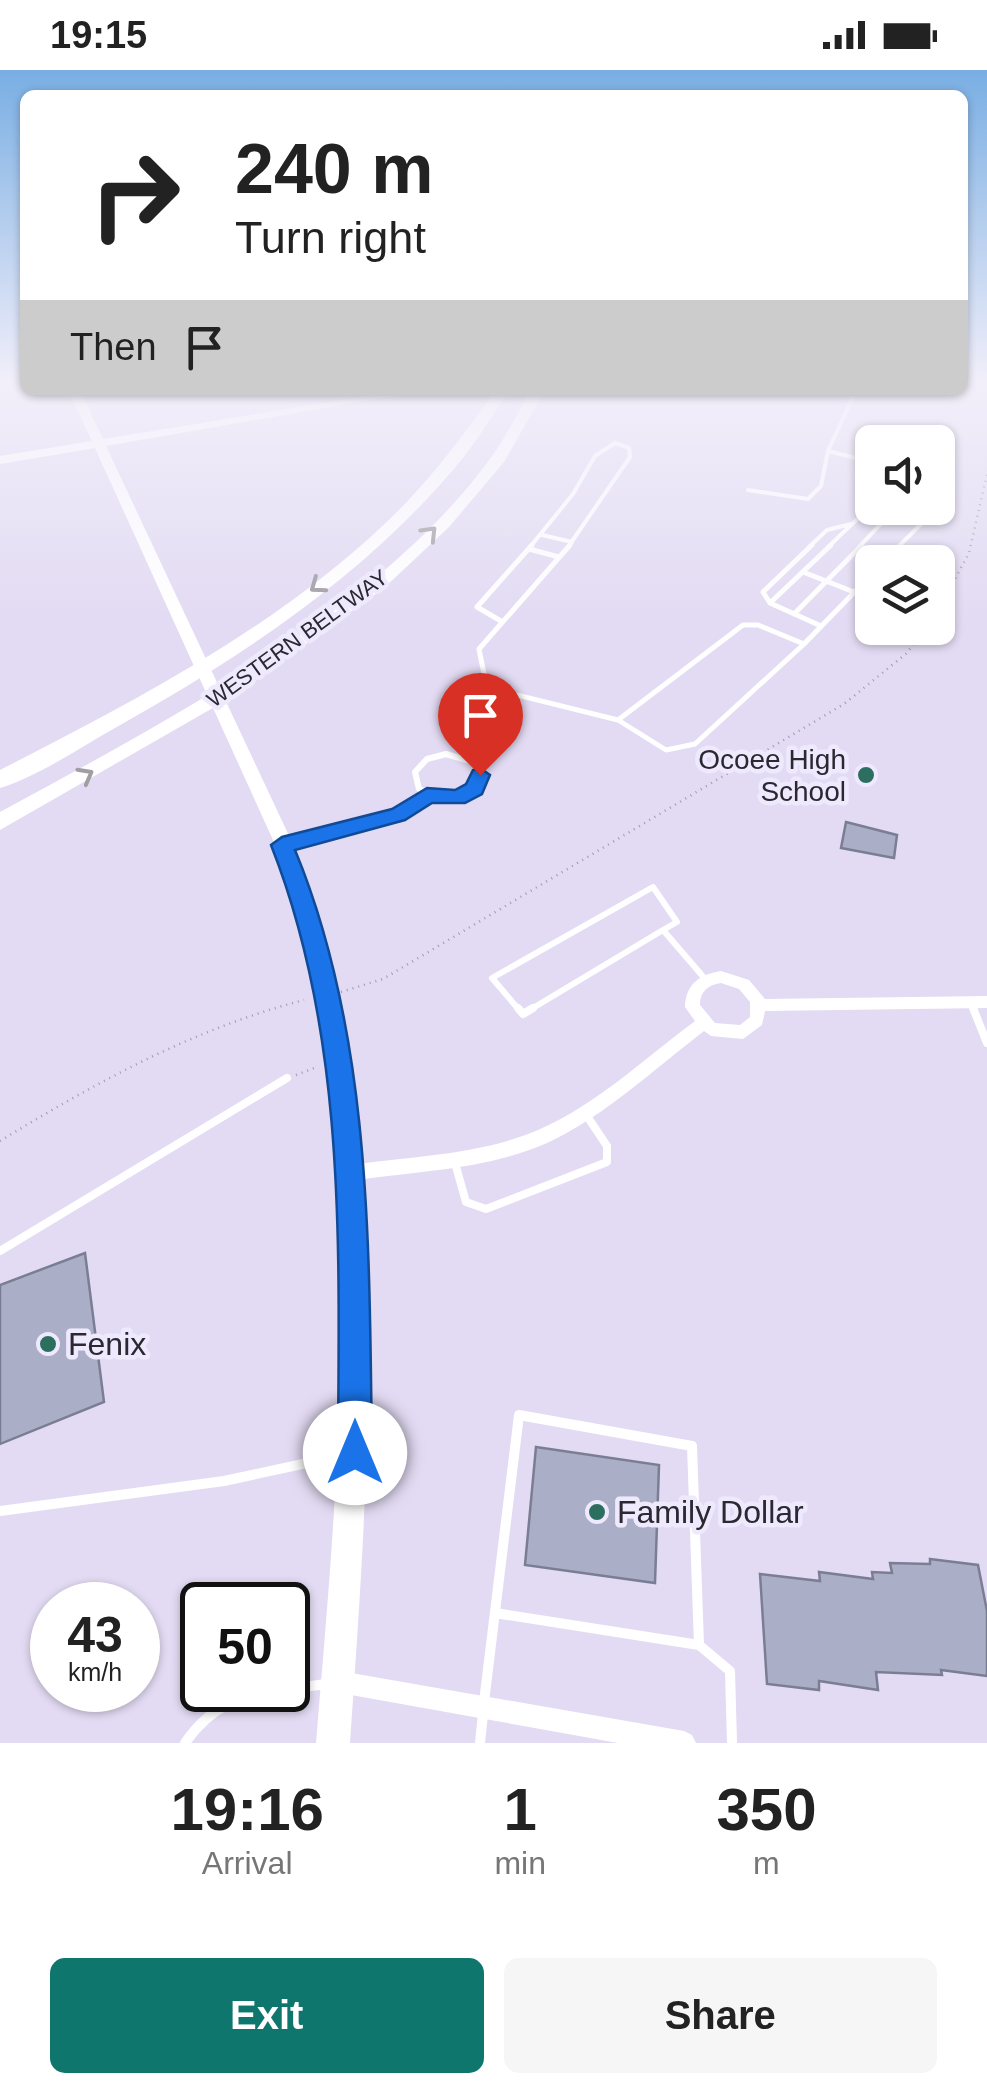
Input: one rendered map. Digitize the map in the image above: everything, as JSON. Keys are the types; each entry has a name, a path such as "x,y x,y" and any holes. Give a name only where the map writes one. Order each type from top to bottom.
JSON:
{"highway":[{"name":"WESTERN BELTWAY","path":"0,780 85,736 230,650 336,572 399,519 455,461"},
{"name":"WESTERN BELTWAY","path":"0,822 244,681 347,606 415,549 496,461"}],"main road":[{"path":"107,461 282,845 297,882 326,995 354,1218 355,1453 333,1743"}],"street":[{"path":"733,978 752,991 759,1004 758,1020 743,1032 722,1033 702,1023 692,1007 692,998 694,990 706,980 733,978"},
{"path":"759,1004 979,1003"},
{"path":"350,1173 512,1148 544,1136 584,1112 702,1023"},
{"path":"338,1682 684,1743"}],"lane":[{"path":"501,621 477,607 542,535 574,493 591,461"},
{"path":"627,461 572,542 480,648 479,662 491,683 505,692 618,720 666,750 695,744 804,644 854,592 802,572"},
{"path":"748,490 808,499 820,486 826,461"},
{"path":"770,603 855,521"},
{"path":"821,626 770,603 762,592 820,535 852,524"},
{"path":"794,614 883,525"},
{"path":"901,545 920,525"},
{"path":"542,535 572,542"},
{"path":"530,550 558,557"},
{"path":"618,720 743,625 758,625 804,644"},
{"path":"464,756 505,692"},
{"path":"282,845 398,815 427,796 457,798 475,789 478,768 464,756 436,756 420,765 415,780 427,796"},
{"path":"653,887 678,922 663,930 523,1014 492,978 653,887"},
{"path":"663,930 706,980"},
{"path":"979,1003 987,1044"},
{"path":"0,1252 287,1078"},
{"path":"453,1157 466,1202 486,1209 607,1162 607,1146 584,1112"},
{"path":"480,1743 519,1415 692,1446 699,1646"},
{"path":"0,1511 224,1481 355,1453"},
{"path":"495,1613 699,1646 730,1671 732,1743"},
{"path":"310,1686 338,1682"},
{"path":"185,1743 202,1716 210,1712"}],"path":[{"path":"955,578 968,554 987,474"},
{"path":"0,1141 134,1060 248,1012 360,989 383,979 844,704 913,645"},
{"path":"287,1078 337,1060"}],"building":[{"path":"846,822 897,835 894,858 841,848"},
{"name":"Fenix","path":"85,1253 104,1402 0,1444 0,1285"},
{"path":"536,1447 659,1465 655,1583 525,1565"},
{"path":"930,1559 978,1565 987,1611 987,1676 941,1670 942,1675 876,1672 878,1690 819,1681 819,1690 767,1684 760,1574 820,1581 819,1572 873,1579 872,1572 892,1573 890,1563 930,1564"}],"place":[{"name":"Ocoee High School","path":"866,775"},
{"name":"Fenix","path":"48,1344"},
{"name":"Family Dollar","path":"597,1512"}],"route":[{"path":"355,1453 354,1218 344,1112 326,995 297,882 282,845 398,815 427,796 457,798 475,789 480,775"}]}
